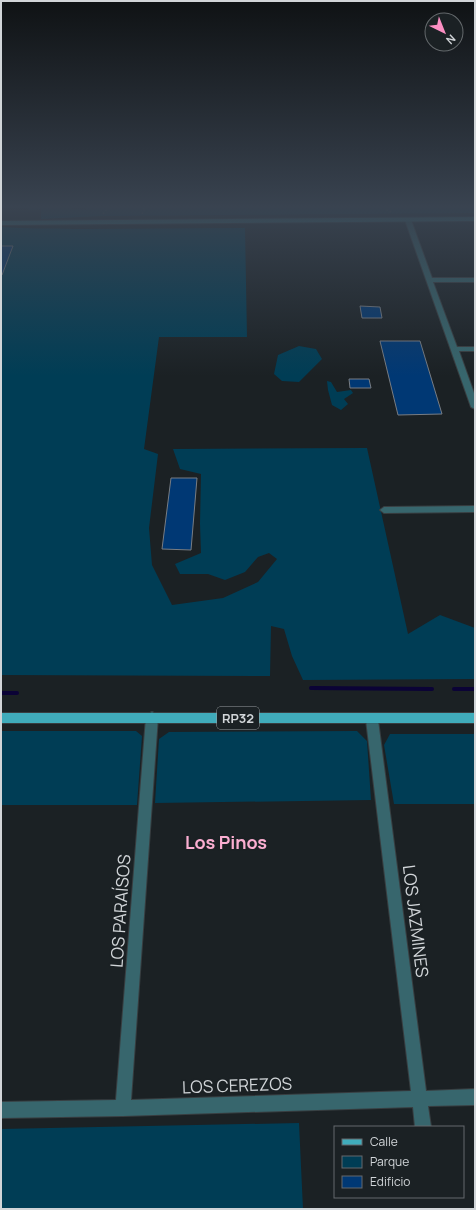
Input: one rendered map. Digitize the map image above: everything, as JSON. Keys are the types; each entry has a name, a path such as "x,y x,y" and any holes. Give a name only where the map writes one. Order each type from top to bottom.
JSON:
{"main road":[{"name":"RP32","path":"1,718 152,717 372,720 475,718"}],"street":[{"path":"423,263 475,407"},
{"path":"429,280 475,280"},
{"path":"453,349 475,349"},
{"path":"384,510 475,509"},
{"name":"LOS PARAÍSOS","path":"123,1108 152,717"},
{"name":"LOS JAZMINES","path":"372,720 423,1126"},
{"name":"LOS CEREZOS","path":"1,1110 123,1108 475,1097"}],"green space":[{"path":"1,263 246,263 247,337 159,337 144,449 158,454 149,528 152,565 172,605 223,598 258,582 277,559 269,553 258,557 245,572 225,580 208,574 180,574 175,564 201,553 201,474 180,469 173,449 367,448 408,634 440,615 475,628 475,679 303,680 292,656 284,629 271,626 270,676 1,675"},
{"path":"299,346 316,349 322,359 299,382 282,381 274,374 278,355"},
{"path":"327,381 331,382 337,392 351,390 353,393 344,399 348,404 341,410 332,405"},
{"path":"1,731 136,731 142,736 137,805 1,805"},
{"path":"357,731 367,741 371,800 155,803 159,739 169,732"},
{"path":"390,734 475,734 475,804 394,804 384,745"},
{"path":"299,1123 303,1209 1,1209 1,1129"}],"building":[{"path":"1,263 6,263 2,275"},
{"path":"360,306 380,307 382,318 362,318"},
{"path":"380,341 420,341 442,414 398,415"},
{"path":"349,379 369,379 371,388 350,388"},
{"path":"171,478 197,478 191,550 162,549"}],"waterway":[{"path":"311,688 432,689"},
{"path":"454,689 475,689"},
{"path":"1,693 17,693"}],"district":[{"name":"Los Pinos","path":"226,842"}]}
